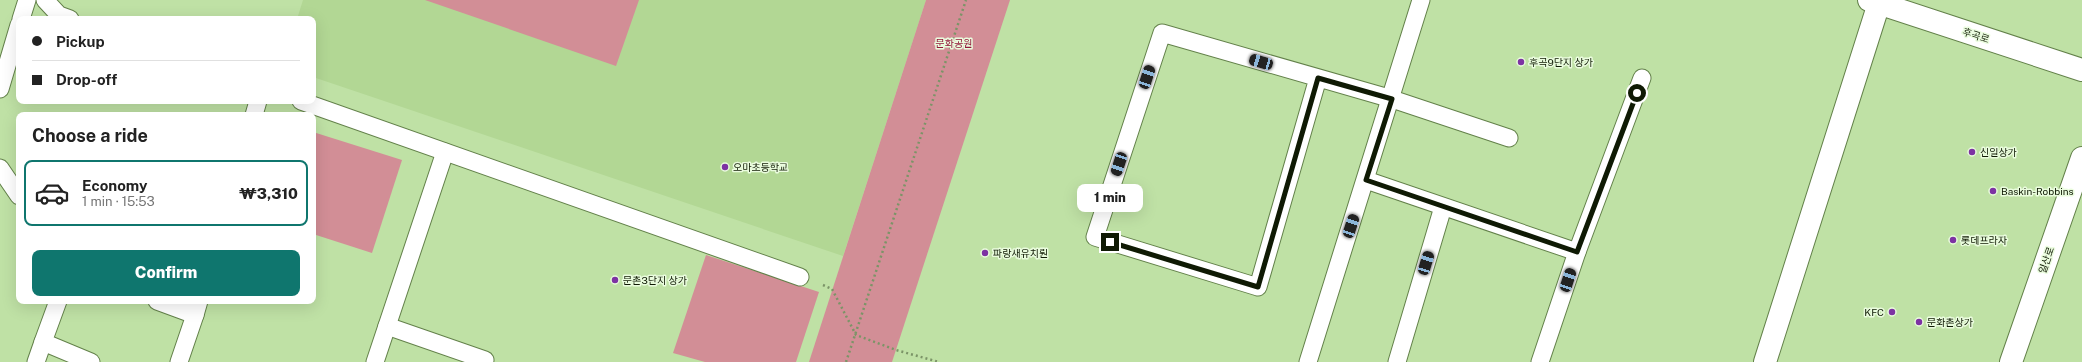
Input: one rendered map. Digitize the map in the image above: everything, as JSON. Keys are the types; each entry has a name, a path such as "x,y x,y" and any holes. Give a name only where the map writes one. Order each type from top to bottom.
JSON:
{"street":[{"name":"후곡로","path":"1876,1 2082,70"},
{"path":"1764,362 1876,1"},
{"name":"일산로","path":"2011,362 2082,158"}],"lane":[{"path":"22,16 27,0"},
{"path":"45,0 62,16"},
{"path":"1308,362 1392,99 1421,0"},
{"path":"1318,78 1258,287 1096,237 1162,33 1392,99 1509,138"},
{"path":"0,89 16,35"},
{"path":"1540,362 1577,252 1642,78"},
{"path":"309,104 800,277"},
{"path":"375,362 445,152"},
{"path":"0,168 16,192"},
{"path":"1366,180 1577,252"},
{"path":"1397,362 1443,207"},
{"path":"36,362 57,304"},
{"path":"174,304 197,308 179,362"},
{"path":"387,326 485,360 484,362"},
{"path":"43,342 91,362"}],"path":[{"path":"846,362 966,0"},
{"path":"800,277 832,289 856,335 896,350 939,362"}],"shaded area":[{"name":"오마초등학교","path":"303,0 926,0 843,256 316,78 316,16 298,16"}],"green space":[{"path":"425,0 639,0 616,66"},
{"name":"문화공원","path":"926,0 1010,0 892,362 809,362"},
{"path":"316,133 402,160 372,253 316,235"},
{"path":"706,255 819,292 796,362 705,362 673,353"}],"place":[{"name":"후곡9단지 상가","path":"1521,62"},
{"name":"신일상가","path":"1972,152"},
{"name":"오마초등학교","path":"725,167"},
{"name":"Baskin-Robbins","path":"1993,191"},
{"name":"롯데프라자","path":"1953,240"},
{"name":"파랑새유치뤈","path":"985,253"},
{"name":"문촌3단지 상가","path":"615,280"},
{"name":"KFC","path":"1892,312"},
{"name":"문화촌상가","path":"1919,322"}],"route":[{"path":"1110,242 1258,287 1318,78 1392,99 1366,180 1577,252 1637,93"}]}
